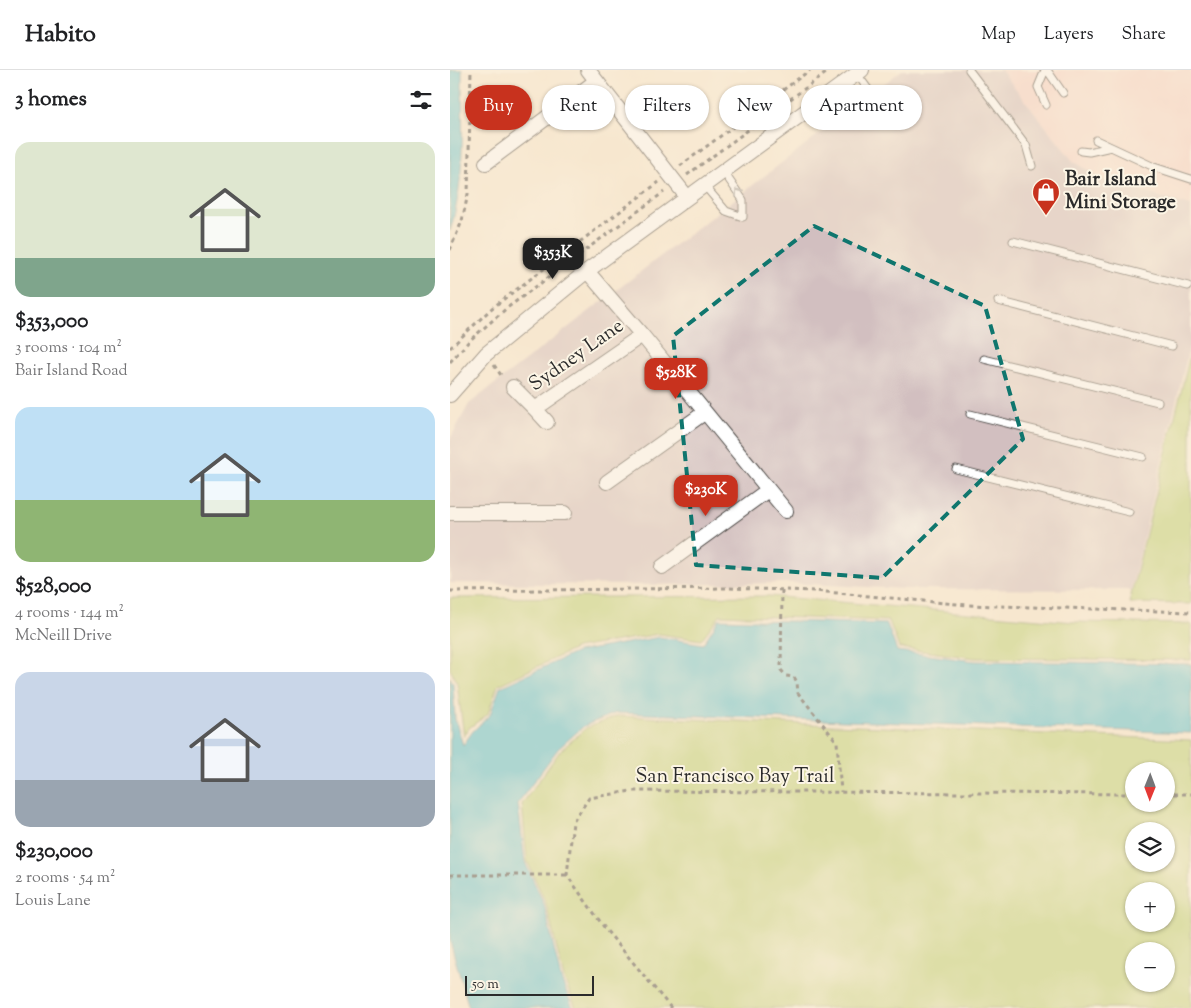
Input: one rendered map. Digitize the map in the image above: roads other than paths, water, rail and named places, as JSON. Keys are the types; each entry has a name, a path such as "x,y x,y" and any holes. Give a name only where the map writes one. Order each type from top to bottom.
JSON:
{"street":[{"path":"450,395 486,354 587,271 859,72"},
{"path":"486,163 592,75 687,197"},
{"path":"587,271 642,334 786,512"},
{"name":"Sydney Lane","path":"535,409 642,334"},
{"name":"Sydney Lane","path":"513,387 547,422"},
{"path":"607,482 704,413"},
{"path":"662,567 768,490"},
{"path":"450,514 565,513"}],"lane":[{"path":"969,70 1026,145 1032,166"},
{"path":"1046,105 1038,87 1046,70 1062,93"},
{"path":"859,72 867,85"},
{"path":"1096,140 1154,167 1191,179"},
{"path":"1081,150 1089,152 1111,147"},
{"path":"704,185 726,210 743,217 743,200 723,171"},
{"path":"1013,241 1188,286"},
{"path":"998,301 1172,346"},
{"path":"984,359 1158,402"},
{"path":"970,414 1143,457"},
{"path":"956,469 1129,512"}],"water":[{"path":"450,70 462,70 462,151 459,192 450,231"},
{"path":"719,619 887,624 897,651 975,661 1191,664 1191,733 616,713 584,726 558,749 518,803 525,862 544,904 561,979 573,1008 469,1008 450,941 450,677 453,683 455,719 463,745 473,731 490,715 500,687 577,652 660,637 703,644"}],"place":[{"name":"Bair Island Mini Storage","path":"1046,216"}]}
